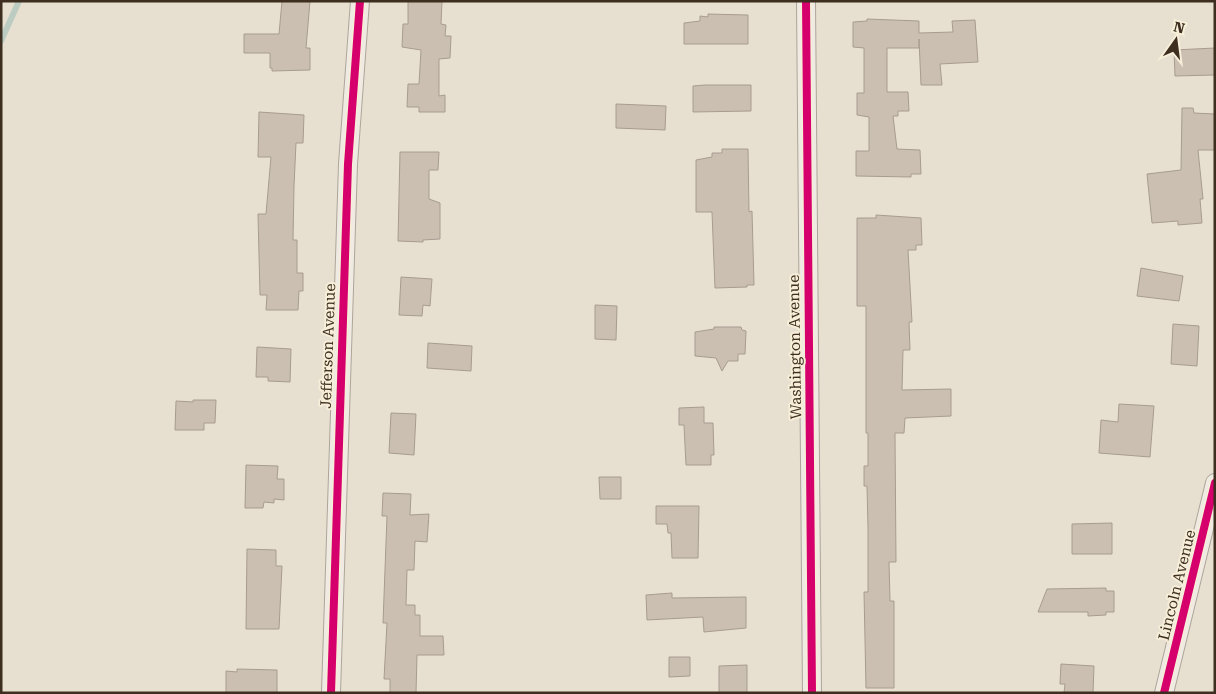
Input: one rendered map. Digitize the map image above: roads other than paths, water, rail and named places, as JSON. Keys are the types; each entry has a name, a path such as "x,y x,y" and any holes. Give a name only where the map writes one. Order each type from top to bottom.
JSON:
{"street":[{"name":"Jefferson Avenue","path":"331,693 348,164 360,1"},
{"name":"Washington Avenue","path":"806,1 812,693"},
{"name":"Lincoln Avenue","path":"1164,693 1215,483"}],"waterway":[{"path":"1,41 19,1"}]}
